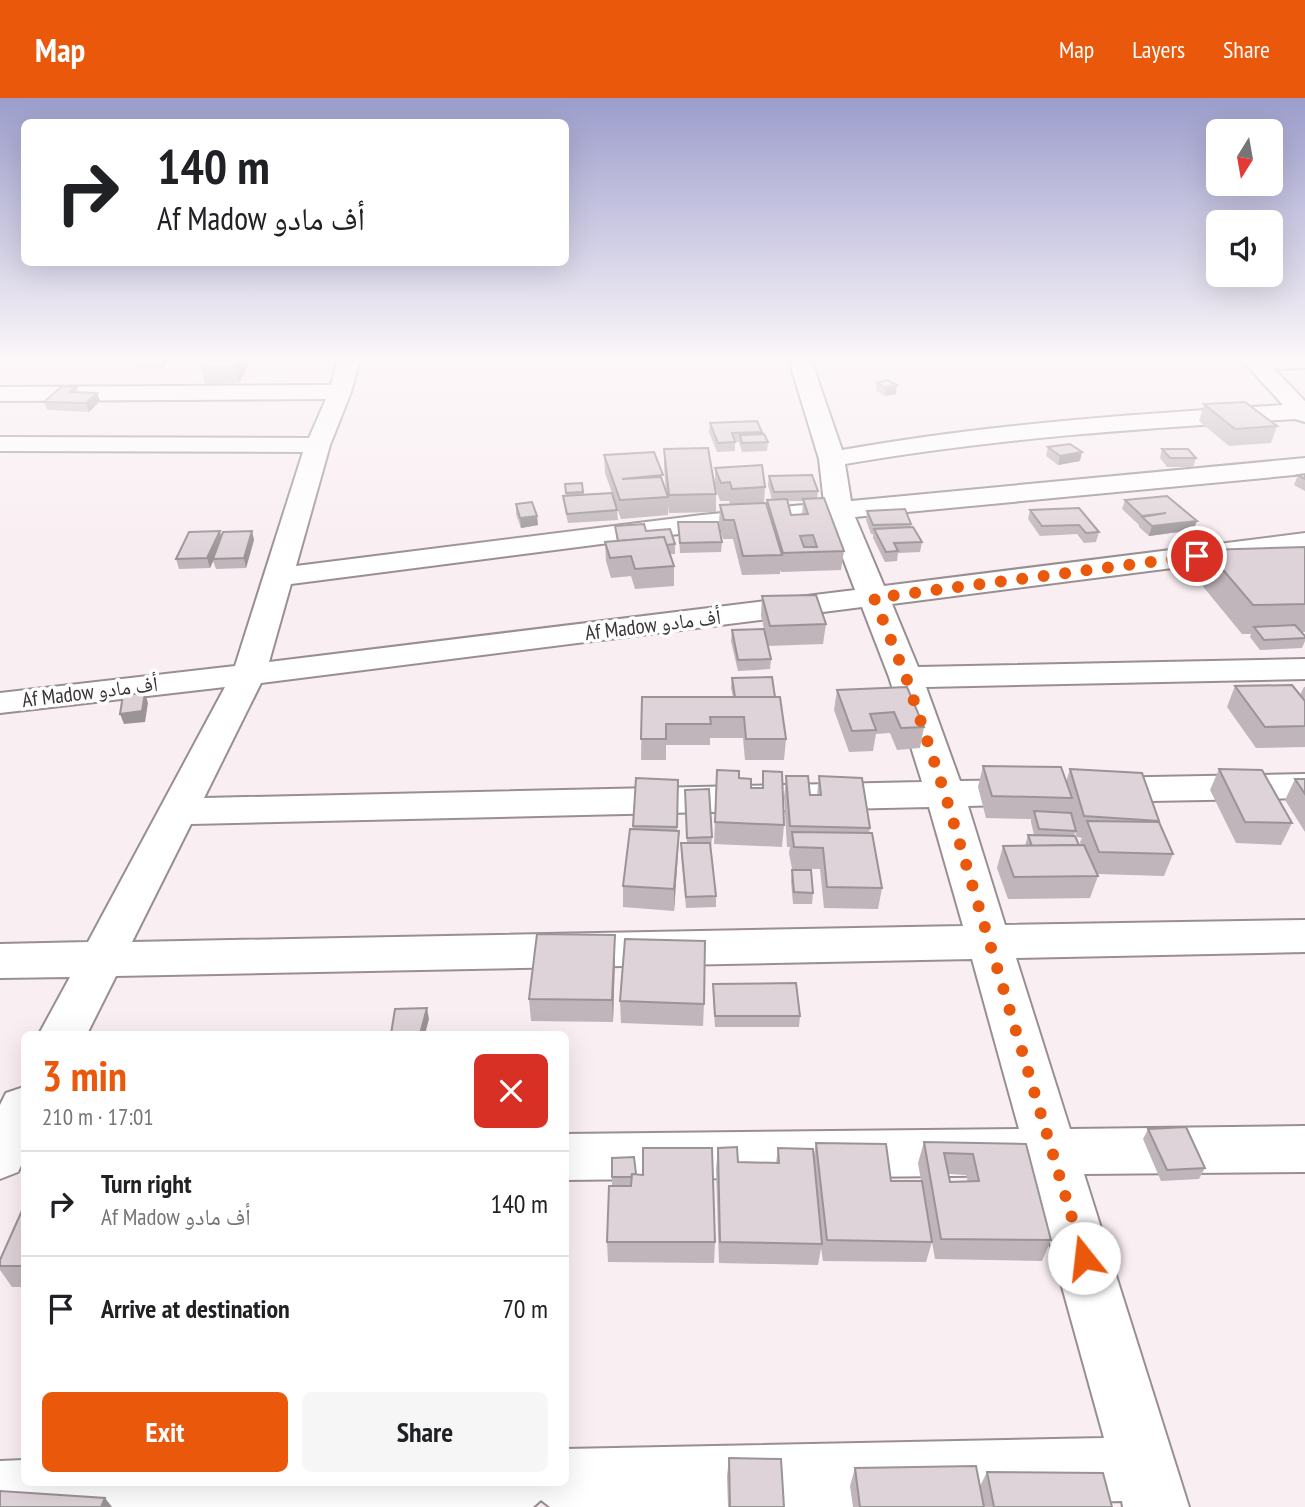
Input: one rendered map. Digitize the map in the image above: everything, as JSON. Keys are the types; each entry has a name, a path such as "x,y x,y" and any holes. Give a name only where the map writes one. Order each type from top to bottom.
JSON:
{"street":[{"path":"64,1031 249,673 326,426"},
{"path":"569,1481 1151,1488 945,794 906,677 839,512 832,459 821,426"},
{"path":"832,459 922,443 1099,426"},
{"path":"0,444 318,445"},
{"path":"278,576 578,537 1305,466"},
{"name":"Af Madow أف مادو","path":"0,703 874,598 1305,542"},
{"path":"906,677 1305,669"},
{"path":"178,811 1305,786"},
{"path":"0,961 1305,936"},
{"path":"0,1156 21,1114"},
{"path":"569,1157 1305,1149"},
{"path":"0,1162 21,1162"},
{"path":"0,1493 328,1486"}],"building":[{"path":"711,426 759,426 762,432 732,433 735,442 718,443"},
{"path":"1231,426 1277,426 1235,429"},
{"path":"764,434 768,442 742,443 740,435"},
{"path":"1070,444 1082,452 1060,456 1048,447"},
{"path":"708,448 716,494 669,495 664,449"},
{"path":"1162,449 1188,449 1196,458 1170,458"},
{"path":"654,452 663,475 622,479 661,477 668,497 620,500 604,455"},
{"path":"762,465 765,487 732,489 730,482 721,483 715,468"},
{"path":"812,475 818,491 774,492 769,476"},
{"path":"582,483 583,492 566,493 565,484"},
{"path":"612,493 617,510 567,514 563,496"},
{"path":"1167,496 1197,521 1152,526 1142,517 1166,513 1142,516 1125,500"},
{"path":"824,498 844,551 783,553 767,500 787,499 791,515 808,514 803,499","holes":["813,535 817,547 804,547 800,536"]},
{"path":"532,502 537,516 520,518 516,504"},
{"path":"766,503 782,555 743,556 734,520 724,520 720,505"},
{"path":"1079,508 1099,532 1086,533 1079,525 1042,526 1030,510"},
{"path":"905,509 911,524 873,525 867,511"},
{"path":"678,522 718,522 722,542 680,543"},
{"path":"644,524 646,531 670,529 675,544 666,545 664,537 618,541 615,526"},
{"path":"913,527 922,542 894,543 898,551 886,552 874,529"},
{"path":"220,531 207,558 176,559 189,532"},
{"path":"252,531 244,558 213,559 223,532"},
{"path":"664,537 674,566 635,569 631,556 610,558 605,542"},
{"path":"1305,547 1305,604 1253,605 1206,550"},
{"path":"816,595 826,624 770,626 762,596"},
{"path":"1295,625 1305,638 1264,640 1254,627"},
{"path":"764,629 771,659 738,660 732,630"},
{"path":"772,677 775,697 735,697 732,678"},
{"path":"1292,685 1305,701 1305,726 1265,727 1235,686"},
{"path":"907,687 924,727 901,728 894,712 870,714 876,730 852,731 837,690"},
{"path":"145,693 142,711 120,714 123,695"},
{"path":"642,697 780,697 786,739 746,739 744,717 710,717 711,724 666,724 666,739 641,739"},
{"path":"983,766 1061,767 1072,798 992,796"},
{"path":"1070,769 1142,773 1159,821 1084,816"},
{"path":"1219,769 1262,770 1292,823 1245,822"},
{"path":"717,770 739,771 739,778 751,779 751,788 763,788 763,771 782,772 784,825 715,822"},
{"path":"786,776 808,776 810,795 821,795 819,776 862,778 870,828 790,826"},
{"path":"636,778 678,780 677,827 633,826"},
{"path":"1295,779 1305,779 1305,794"},
{"path":"709,789 712,837 687,838 685,790"},
{"path":"1034,811 1071,813 1076,831 1039,829"},
{"path":"1087,821 1159,822 1173,854 1099,852"},
{"path":"630,829 679,831 674,889 623,886"},
{"path":"792,832 872,833 882,888 827,887 823,848 794,847"},
{"path":"1028,835 1075,836 1079,845 1032,846"},
{"path":"681,843 710,843 716,896 686,897"},
{"path":"1084,845 1098,876 1014,877 1003,846"},
{"path":"792,870 811,870 813,893 794,892"},
{"path":"537,934 615,935 612,1000 529,999"},
{"path":"625,939 705,941 704,1004 620,1001"},
{"path":"796,983 800,1016 715,1016 713,984"},
{"path":"427,1008 421,1031 391,1031 395,1009"},
{"path":"1186,1127 1205,1168 1167,1170 1148,1129"},
{"path":"924,1142 1026,1144 1051,1240 941,1239","holes":["944,1153 973,1154 979,1181 950,1182"]},
{"path":"816,1143 886,1144 891,1181 922,1181 932,1242 827,1240"},
{"path":"737,1147 738,1162 779,1163 778,1148 813,1149 822,1244 720,1242 718,1148"},
{"path":"643,1148 712,1148 715,1242 607,1242 609,1186 631,1186 632,1174 643,1175"},
{"path":"634,1157 636,1174 631,1177 612,1177 612,1158"},
{"path":"21,1213 21,1266 0,1266 0,1260"},
{"path":"729,1458 781,1459 784,1507 730,1507"},
{"path":"976,1466 984,1507 860,1507 855,1468"},
{"path":"987,1472 1103,1473 1112,1507 994,1507"},
{"path":"0,1491 105,1498 101,1507 0,1507"}],"route":[{"path":"1084,1258 945,794 906,677 874,598 1197,556"}]}
